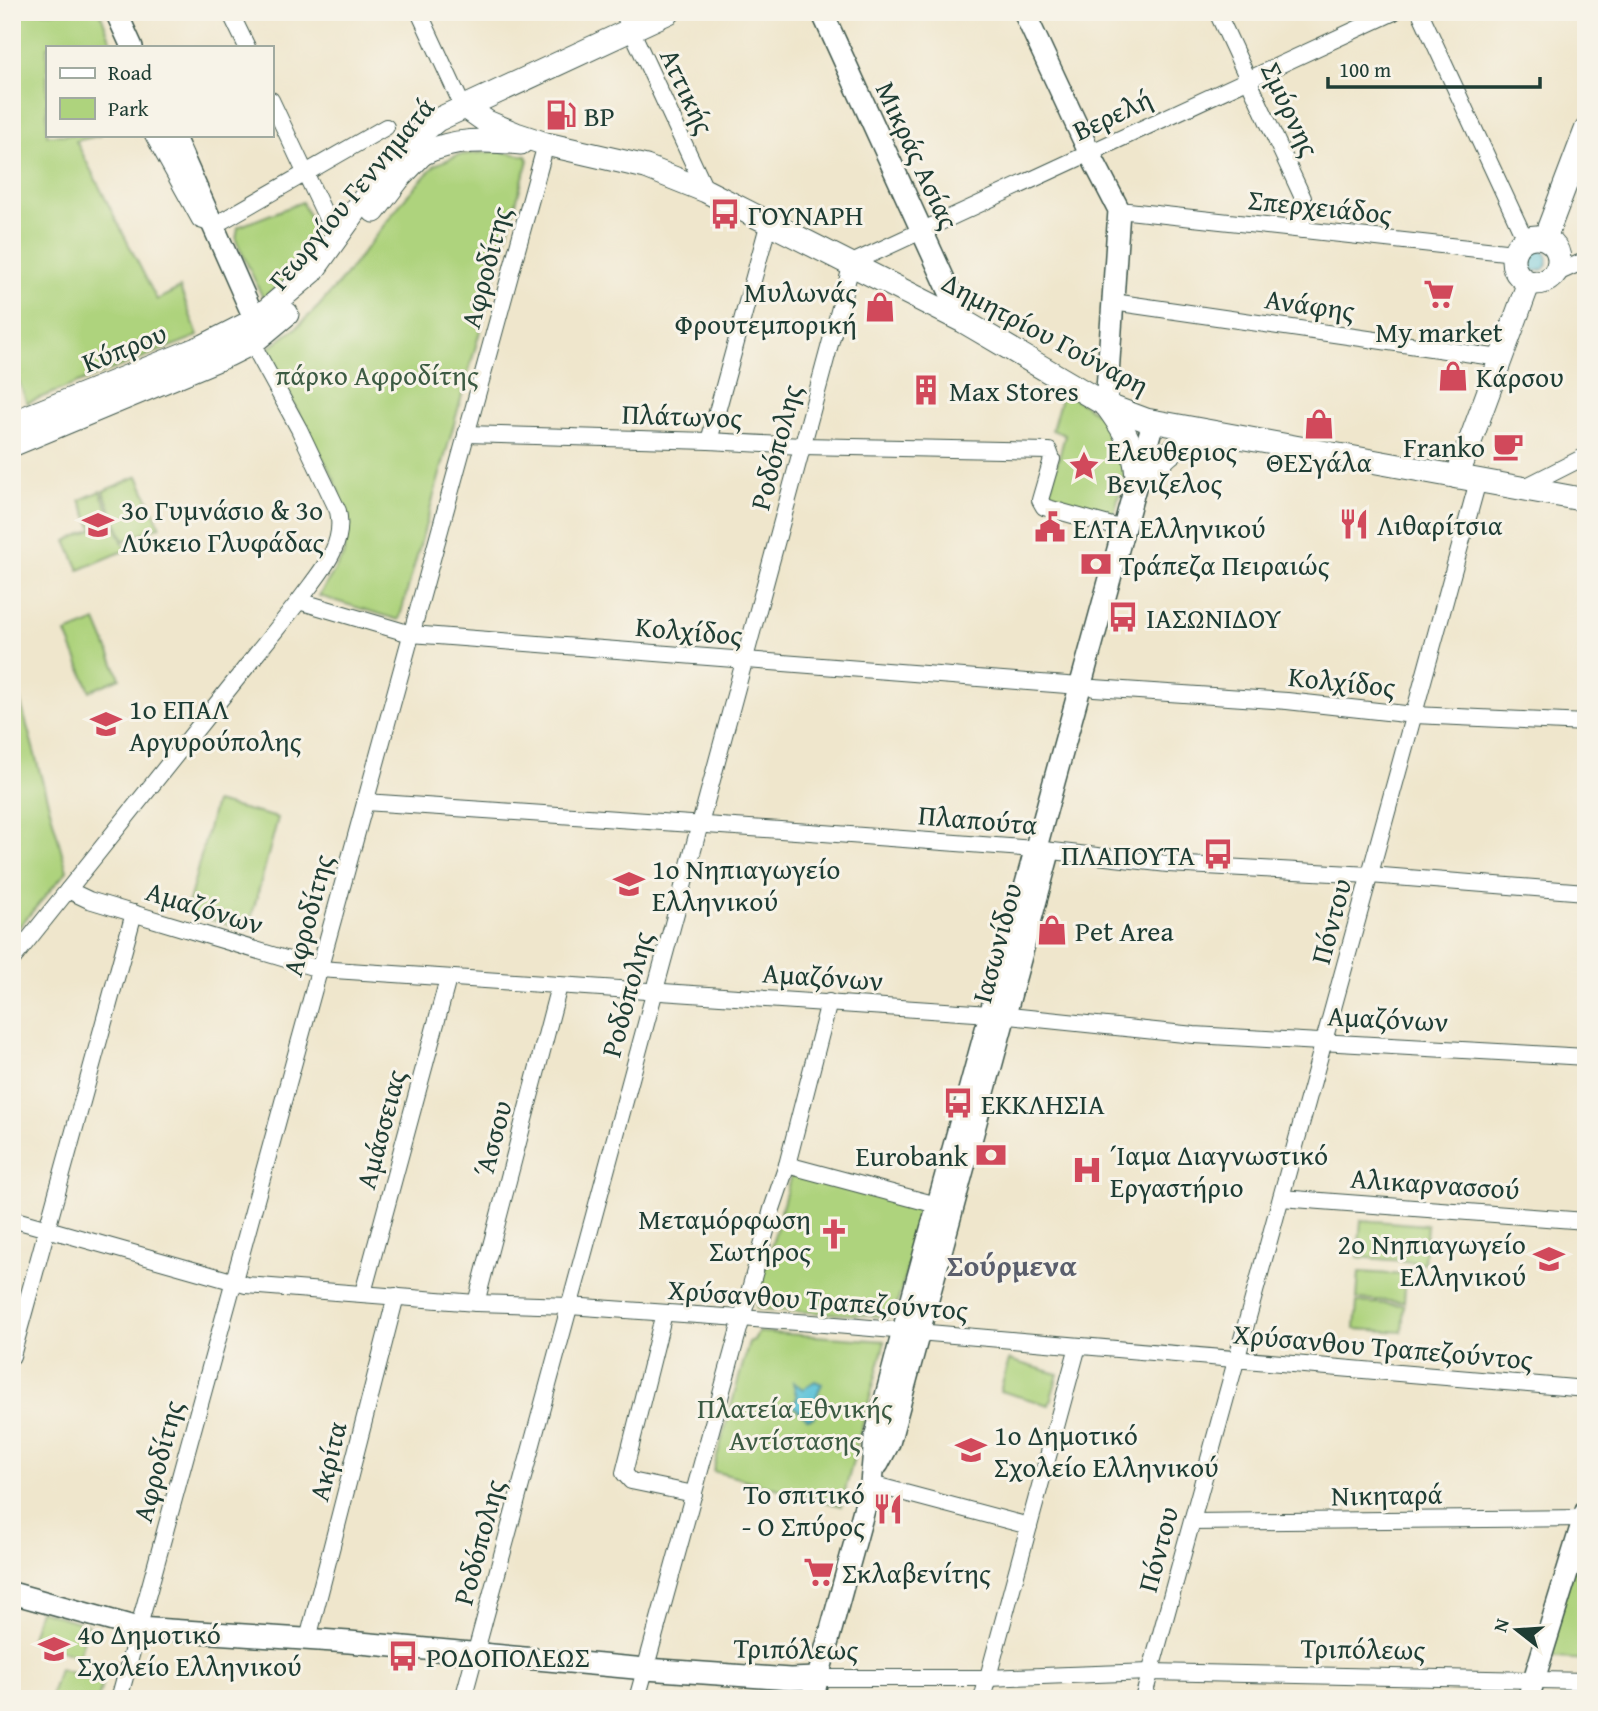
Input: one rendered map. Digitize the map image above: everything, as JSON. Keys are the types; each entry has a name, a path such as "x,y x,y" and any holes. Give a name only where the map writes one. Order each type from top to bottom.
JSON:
{"main road":[{"name":"Γεωργίου Γεννηματά","path":"255,320 302,283 337,240 387,168 415,138 437,120 627,21 669,12"},
{"name":"Γεωργίου Γεννηματά","path":"252,343 319,285 390,188 463,107"},
{"path":"463,107 493,125 546,144"},
{"path":"1528,244 1556,247 1559,255 1558,269 1542,282 1529,282 1522,278 1514,267 1586,130"},
{"path":"422,154 434,148 462,142 546,144"},
{"name":"Δημητρίου Γούναρη","path":"546,144 646,167 706,191 963,321 1107,405 1159,424 1586,499"},
{"path":"1467,479 1500,359 1529,282"},
{"name":"Κύπρου","path":"12,424 204,346 255,320"},
{"name":"Κύπρου","path":"12,445 131,397 252,343"},
{"path":"1107,405 1119,421 1146,472 1181,444 1227,435"}],"street":[{"path":"116,12 132,46"},
{"path":"230,12 247,46"},
{"path":"419,12 463,107"},
{"name":"Μικράς Ασίας","path":"822,12 963,321"},
{"path":"1024,12 1119,210 1107,405"},
{"name":"Σμύρνης","path":"1217,12 1303,198 1302,230"},
{"name":"Βερελή","path":"852,263 1394,12"},
{"path":"1420,12 1528,244"},
{"name":"Αττικής","path":"627,21 706,191"},
{"path":"273,104 337,240"},
{"name":"Γεωργίου Γεννηματά","path":"215,225 386,127"},
{"path":"154,136 200,220 215,225"},
{"path":"12,960 299,601 334,552 341,524 338,511 299,429 252,343 255,320 173,136"},
{"name":"Αφροδίτης","path":"118,1699 546,144"},
{"name":"Σπερχειάδος","path":"1119,210 1302,230 1528,244"},
{"path":"709,441 769,222"},
{"path":"1553,275 1586,260"},
{"name":"Ροδόπολης","path":"463,1699 852,263"},
{"name":"Ανάφης","path":"1113,302 1500,359"},
{"name":"Ιασωνίδου","path":"911,1332 1159,424"},
{"name":"Πλάτωνος","path":"466,434 802,446 1049,451 1052,459 1040,500 1044,507 1123,529"},
{"path":"1524,488 1586,456"},
{"name":"Ιασωνίδου","path":"1087,687 1123,529 1146,472"},
{"name":"Πόντου","path":"1143,1699 1414,715 1467,479"},
{"name":"Κολχίδος","path":"299,601 411,634 1287,701 1414,715 1586,723"},
{"name":"Πλαπούτα","path":"365,802 1042,850 1168,864 1370,875 1586,892"},
{"name":"Αμαζόνων","path":"68,890 89,900 319,969 829,1002 997,1015 1194,1035 1586,1057"},
{"path":"12,1356 134,913"},
{"name":"Αμάσσειας","path":"363,1293 448,979"},
{"name":"Άσσου","path":"476,1303 559,986"},
{"path":"637,1699 772,1209 787,1165 829,1002"},
{"name":"Ιασωνίδου","path":"815,1688 872,1478 889,1443 937,1205 997,1015"},
{"path":"787,1165 937,1205"},
{"name":"Αλικαρνασσού","path":"1281,1198 1586,1222"},
{"name":"Χρύσανθου Τραπεζούντος","path":"12,1219 233,1282 476,1303 569,1306 911,1332 1586,1389"},
{"name":"Ακρίτα","path":"308,1639 396,1296"},
{"path":"664,1313 624,1472 626,1478 631,1481 694,1494"},
{"path":"982,1699 1078,1346"},
{"path":"872,1478 1029,1526"},
{"path":"1531,1689 1585,1520"},
{"name":"Νικηταρά","path":"1192,1522 1585,1520"},
{"name":"Τριπόλεως","path":"12,1593 138,1628 475,1652 646,1669 790,1679 815,1688 1150,1672 1531,1689 1586,1681"}],"green space":[{"path":"12,12 100,12 113,46 46,46 46,136 98,136 76,141 157,300 180,288 198,336 27,403 12,364"},
{"name":"πάρκο Αφροδίτης","path":"498,151 526,156 528,160 399,620 319,596 343,556 348,529 343,505 334,479 265,351 296,328 319,306 405,198 435,165 458,155"},
{"path":"302,202 321,241 297,272 263,298 236,240 238,227"},
{"path":"1063,391 1104,418 1123,449 1124,475 1114,515 1048,497 1065,435 1052,430"},
{"path":"138,476 160,526 124,541 103,491"},
{"path":"100,491 126,550 79,570 66,541 93,529 80,500"},
{"path":"96,621 120,678 90,691 66,633"},
{"path":"12,671 67,871 12,935"},
{"path":"215,802 278,818 248,930 186,913"},
{"path":"792,1171 926,1207 893,1317 757,1309 756,1303"},
{"path":"1361,1220 1427,1225 1424,1263 1358,1257"},
{"path":"1359,1272 1406,1275 1404,1302 1357,1299"},
{"path":"1357,1302 1404,1305 1402,1332 1355,1329"},
{"name":"Πλατεία Εθνικής Αντίστασης","path":"758,1332 885,1341 841,1506 713,1471 749,1342 754,1340"},
{"path":"1009,1360 1058,1374 1049,1405 1000,1391"},
{"path":"1574,1564 1586,1611 1586,1660 1544,1657"},
{"path":"39,1610 88,1625 79,1656 30,1641"},
{"path":"59,1669 103,1682 98,1699 50,1699"}],"water":[{"path":"1533,249 1541,249 1548,256 1548,264 1541,271 1533,271 1526,264 1526,256"},
{"path":"815,1381 822,1384 814,1417 808,1419 791,1404 797,1399 793,1382 803,1389"}],"place":[{"name":"BP","path":"561,115"},
{"name":"ΓΟΥΝΑΡΗ","path":"725,214"},
{"name":"My market","path":"1439,294"},
{"name":"Μυλωνάς Φρουτεμπορική","path":"880,307"},
{"name":"Κάρσου","path":"1453,376"},
{"name":"Max Stores","path":"926,390"},
{"name":"ΘΕΣγάλα","path":"1319,424"},
{"name":"Franko","path":"1508,446"},
{"name":"Ελευθεριος Βενιζελος","path":"1084,466"},
{"name":"Λιθαρίτσια","path":"1354,524"},
{"name":"3ο Γυμνάσιο & 3ο Λύκειο Γλυφάδας","path":"98,525"},
{"name":"ΕΛΤΑ Ελληνικού","path":"1050,527"},
{"name":"Τράπεζα Πειραιώς","path":"1096,564"},
{"name":"ΙΑΣΩΝΙΔΟΥ","path":"1123,617"},
{"name":"1o ΕΠΑΛ Αργυρούπολης","path":"106,724"},
{"name":"ΠΛΑΠΟΥΤΑ","path":"1218,854"},
{"name":"1ο Νηπιαγωγείο Ελληνικού","path":"629,884"},
{"name":"Pet Area","path":"1052,930"},
{"name":"ΕΚΚΛΗΣΙΑ","path":"958,1103"},
{"name":"Eurobank","path":"991,1155"},
{"name":"Ίαμα Διαγνωστικό Εργαστήριο","path":"1087,1170"},
{"name":"Μεταμόρφωση Σωτήρος","path":"834,1234"},
{"name":"2ο Νηπιαγωγείο Ελληνικού","path":"1549,1259"},
{"name":"1ο Δημοτικό Σχολείο Ελληνικού","path":"971,1450"},
{"name":"Το σπιτικό - Ο Σπύρος","path":"888,1509"},
{"name":"Σκλαβενίτης","path":"819,1572"},
{"name":"4ο Δημοτικό Σχολείο Ελληνικού","path":"54,1649"},
{"name":"ΡΟΔΟΠΟΛΕΩΣ","path":"403,1656"}],"district":[{"name":"Σούρμενα","path":"1012,1265"}]}
